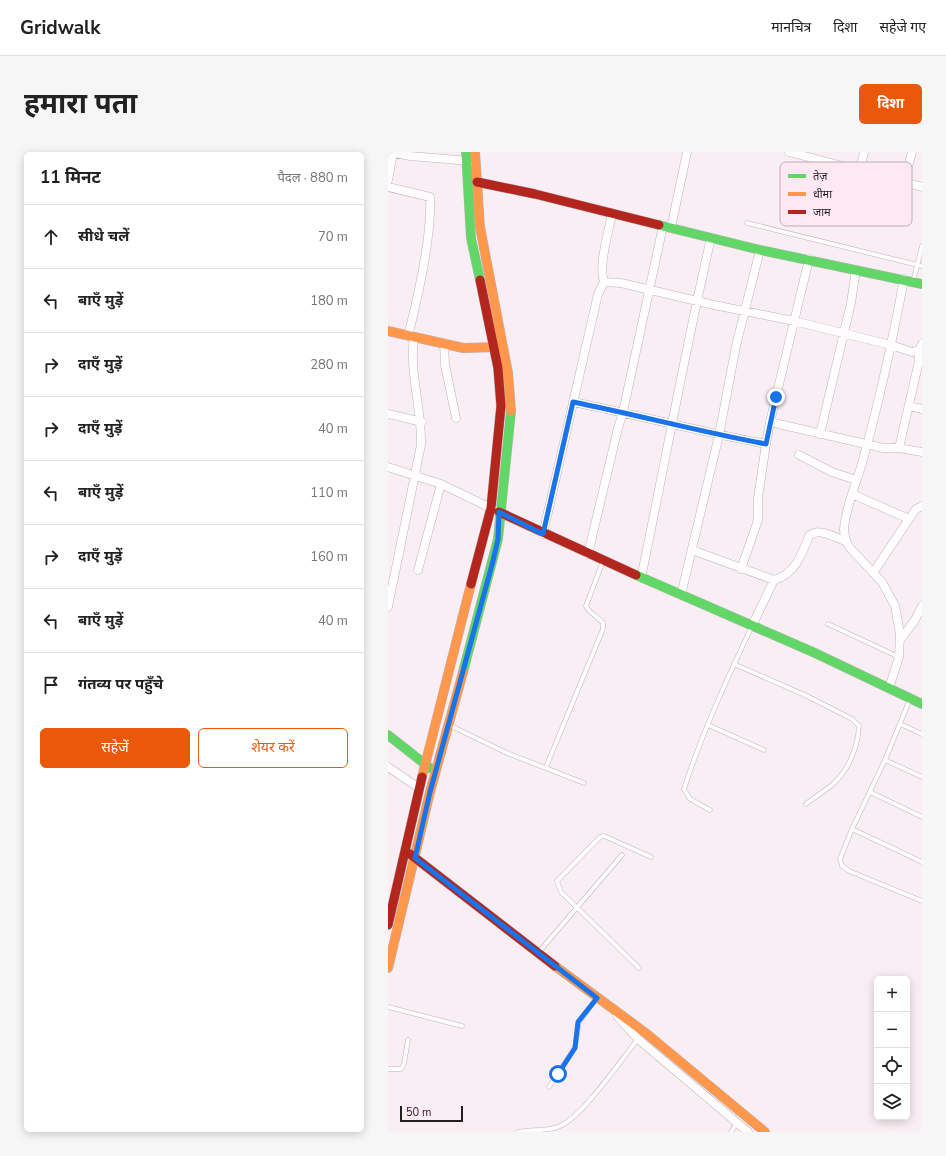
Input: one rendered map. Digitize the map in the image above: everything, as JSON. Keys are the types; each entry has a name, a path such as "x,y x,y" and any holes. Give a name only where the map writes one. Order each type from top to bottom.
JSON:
{"main road":[{"path":"388,925 389,914 419,788 491,508 501,406 497,347 480,227 477,182 470,156"},
{"path":"388,968 436,772 493,561 498,539 499,512 506,475 511,419 508,372 497,347 471,238 470,156"},
{"path":"477,182 535,194 760,250 809,259 913,282"},
{"path":"388,332 463,348 497,347"},
{"path":"499,512 543,534 752,626 922,704"},
{"path":"388,735 436,772"},
{"path":"405,850 610,1008 647,1034 765,1132"}],"street":[{"path":"388,180 392,152 410,156 470,156"},
{"path":"588,554 623,412 633,359 687,152"},
{"path":"789,152 814,155 834,162"},
{"path":"862,162 864,152"},
{"path":"909,162 912,152"},
{"path":"912,184 922,187"},
{"path":"388,187 430,197 431,214 411,337 413,372 422,422 421,444 388,607"},
{"path":"543,534 598,294 604,282 602,275 603,263 612,214"},
{"path":"641,578 696,301 711,238"},
{"path":"681,595 720,435 736,346 760,250"},
{"path":"741,568 758,520 758,498 770,422 809,259"},
{"path":"820,434 844,334 856,270"},
{"path":"604,282 612,281 696,301 746,310 891,345 912,352 920,347"},
{"path":"845,541 845,524 852,494 867,444 891,345 913,282"},
{"path":"444,344 445,365 456,418"},
{"path":"899,448 919,361 920,347"},
{"path":"573,402 623,412 671,425 766,444"},
{"path":"909,406 922,409"},
{"path":"388,414 422,422"},
{"path":"770,422 867,444 922,452"},
{"path":"799,455 832,472 856,480"},
{"path":"388,467 414,474 441,484 499,512"},
{"path":"418,570 441,484"},
{"path":"852,494 909,519"},
{"path":"873,573 901,534 916,509 922,506"},
{"path":"692,550 774,580 784,578 794,568 809,536 814,532 820,532 845,541 882,582 895,606 900,640 899,657 889,688"},
{"path":"752,626 774,580"},
{"path":"900,640 922,606"},
{"path":"388,767 419,788"},
{"path":"389,914 401,918"},
{"path":"610,1008 638,1040 748,1132"}],"lane":[{"path":"747,223 920,266"},
{"path":"913,282 920,266 922,246"},
{"path":"546,767 603,629 603,623 598,616 588,611 586,606 603,561"},
{"path":"828,624 899,657"},
{"path":"710,810 690,799 684,789 695,754 752,626"},
{"path":"734,664 807,696 852,719 859,726 848,766 834,784 806,804"},
{"path":"910,698 885,760 852,829 840,860 842,866 922,901"},
{"path":"449,724 507,753 584,783"},
{"path":"708,724 764,750"},
{"path":"900,724 922,734"},
{"path":"885,760 922,777"},
{"path":"870,792 922,816"},
{"path":"852,829 922,862"},
{"path":"639,968 560,892 557,882 596,839 604,836 651,857"},
{"path":"538,953 578,909 622,855"},
{"path":"549,1087 575,1048 578,1022 597,998"},
{"path":"388,1007 462,1026"},
{"path":"388,1069 401,1069 404,1064 408,1040"},
{"path":"518,1132 560,1127 568,1121 587,1104 638,1040"},
{"path":"731,1132 738,1124"}],"traffic: fast":[{"path":"466,152 471,238 480,280"},
{"path":"659,225 760,250 922,284"},
{"path":"463,672 498,539 511,411"},
{"path":"636,575 815,653 922,704"},
{"path":"388,735 430,768"}],"traffic: slow":[{"path":"475,152 480,227 508,373 511,411"},
{"path":"388,331 463,348 499,347"},
{"path":"422,777 471,584"},
{"path":"388,968 430,792 463,672"},
{"path":"555,966 647,1034 765,1132"}],"traffic: jam":[{"path":"477,182 535,194 659,225"},
{"path":"471,584 491,508 501,406 498,368 480,280"},
{"path":"499,512 636,575"},
{"path":"388,925 422,777"},
{"path":"410,854 555,966"}],"route":[{"path":"558,1074 575,1048 578,1022 597,998 415,858 430,792 493,561 498,539 499,512 543,534 573,402 623,412 671,425 766,444 776,397"}]}
